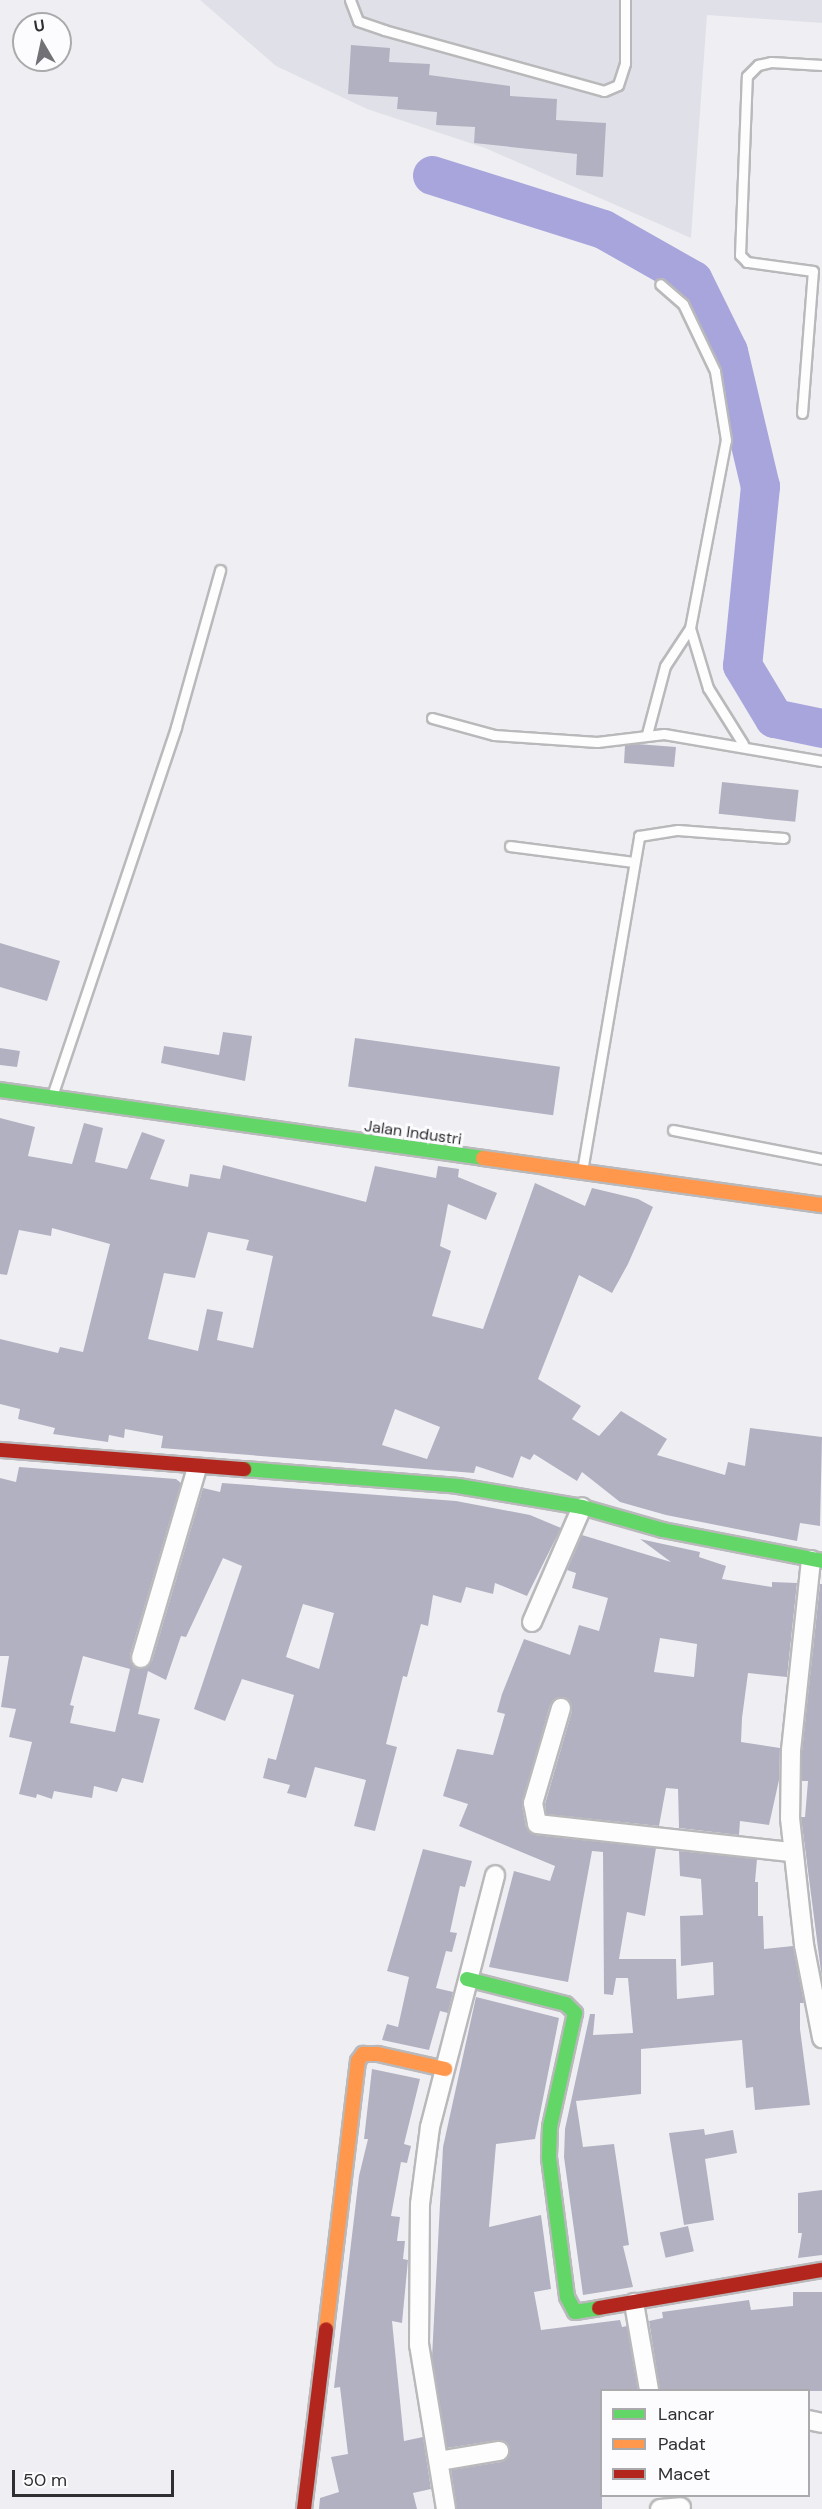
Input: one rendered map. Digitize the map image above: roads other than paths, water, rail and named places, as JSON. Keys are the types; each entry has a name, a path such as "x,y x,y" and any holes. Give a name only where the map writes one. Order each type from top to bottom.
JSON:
{"street":[{"name":"Jalan Industri","path":"0,1090 266,1131 582,1171 822,1205"},
{"path":"0,1450 197,1468 458,1486 582,1507 663,1530 816,1560 790,1762 792,1852 822,2038"},
{"path":"141,1658 197,1468"},
{"path":"532,1622 582,1507"},
{"path":"561,1708 533,1803 537,1824 792,1852"},
{"path":"446,2509 419,2345 418,2238 424,2158 467,1979 495,1875"},
{"path":"467,1979 566,2004 574,2011 549,2140 567,2296 572,2308 581,2313 822,2270"},
{"path":"304,2509 358,2061 363,2054 378,2054 445,2068"},
{"path":"634,2303 649,2389"},
{"path":"439,2461 499,2451"},
{"path":"660,2509 680,2504"}],"lane":[{"path":"350,0 358,21 604,91 618,85 625,63 625,0"},
{"path":"801,413 813,271 747,262 740,255 747,76 758,65 771,62 822,65"},
{"path":"647,734 665,666 690,628 726,440 715,371 684,304 660,284"},
{"path":"52,1097 176,727 220,570"},
{"path":"690,628 708,687 743,744"},
{"path":"432,718 494,735 597,742 647,734 743,744 822,761"},
{"path":"582,1171 639,836 650,831 784,838"},
{"path":"510,846 633,862"},
{"path":"673,1130 822,1159"}],"waterway":[{"path":"432,175 603,229 693,280 728,351 760,486 742,665 774,718 822,728"}]}
